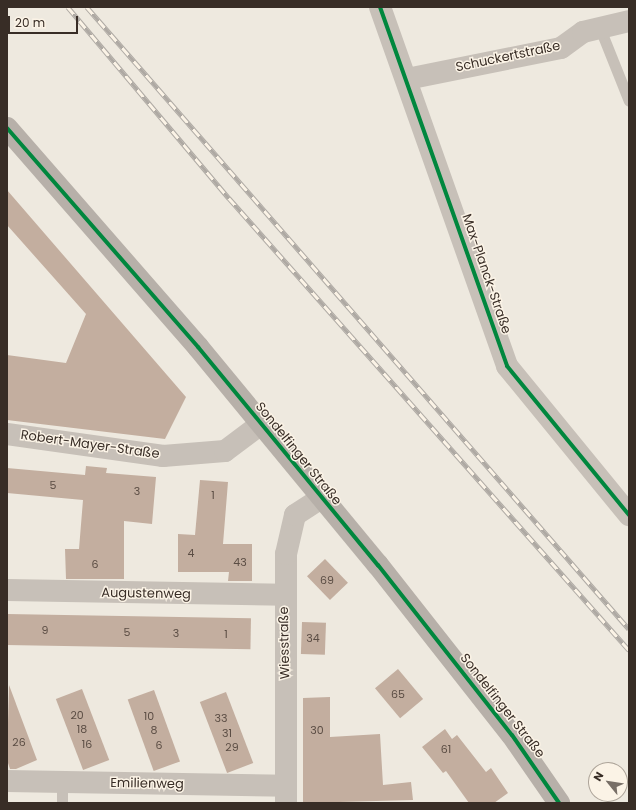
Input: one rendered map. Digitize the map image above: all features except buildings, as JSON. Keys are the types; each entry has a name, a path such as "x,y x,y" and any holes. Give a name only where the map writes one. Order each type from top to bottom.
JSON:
{"main road":[{"name":"Sondelfinger Straße","path":"7,128 198,347 261,424 476,689 559,803"}],"street":[{"name":"Max-Planck-Straße","path":"380,7 507,366 629,515"},
{"name":"Schuckertstraße","path":"406,79 561,48 583,32 601,31 629,21"},
{"name":"Robert-Mayer-Straße","path":"7,434 163,456 225,451 261,424"},
{"name":"Wiesstraße","path":"286,795 284,595 286,554 295,515 321,498"},
{"name":"Augustenweg","path":"7,590 284,595"},
{"name":"Emilienweg","path":"7,781 62,793 286,795"}],"lane":[{"path":"601,31 629,101"}],"railway":[{"path":"68,7 229,198 629,650"},
{"path":"87,7 629,629"}],"cycle path":[{"path":"380,7 507,366 629,515"},
{"path":"7,128 198,347 378,565 512,735 559,803"}]}
